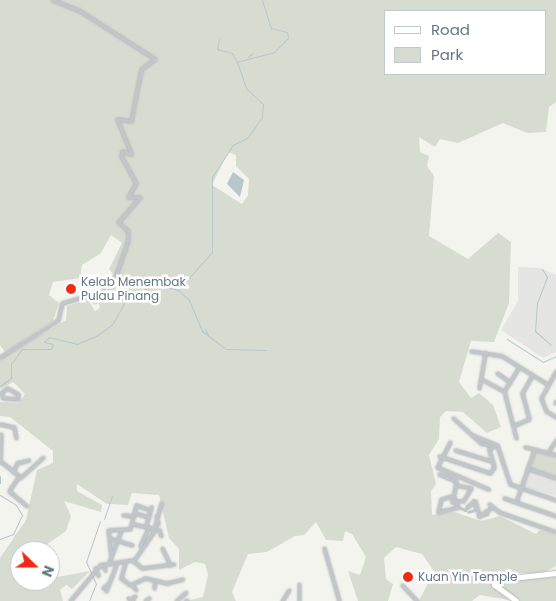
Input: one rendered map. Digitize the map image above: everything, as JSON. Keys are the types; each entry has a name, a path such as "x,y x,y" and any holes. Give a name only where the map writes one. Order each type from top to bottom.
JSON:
{"main road":[{"path":"516,601 494,585 494,580 556,573"}],"street":[{"path":"0,357 58,320 64,302 90,297 96,299 116,275 128,240 128,231 118,222 140,197 128,197 136,183 121,156 122,151 128,156 131,154 118,119 131,121 141,69 155,59 80,11 53,0"},
{"path":"471,351 502,356 547,384"},
{"path":"479,388 485,353"},
{"path":"504,391 519,367"},
{"path":"556,370 547,384 543,406 556,417"},
{"path":"497,373 510,382"},
{"path":"515,425 529,418 522,393 532,376"},
{"path":"481,379 504,391 515,425 516,438"},
{"path":"7,388 19,397 17,400 2,399 0,393 7,388"},
{"path":"453,418 472,435 496,446 508,482 521,488 540,492 556,500"},
{"path":"0,424 14,427 16,438"},
{"path":"1,434 0,462 21,477"},
{"path":"548,452 556,440"},
{"path":"450,442 439,456 437,467 456,473 488,489"},
{"path":"439,456 490,473 493,462 490,453 496,446"},
{"path":"526,447 556,455"},
{"path":"455,450 493,462"},
{"path":"516,502 534,450"},
{"path":"27,506 9,491 43,457"},
{"path":"13,472 17,463 29,460"},
{"path":"527,468 556,478"},
{"path":"454,478 456,473"},
{"path":"439,474 456,480 454,499 458,507"},
{"path":"456,485 471,488 463,501 441,499 438,512 458,507 465,510 473,500 475,510 468,512 469,501 475,501 479,516 491,508"},
{"path":"504,498 556,516"},
{"path":"70,601 93,570 102,564 109,562 125,563 134,560 142,554 161,503"},
{"path":"488,504 491,508 556,532"},
{"path":"133,524 137,505 150,508 147,526 140,546"},
{"path":"124,514 148,517"},
{"path":"156,516 158,524"},
{"path":"111,557 108,529 121,531 133,524 153,528 161,536"},
{"path":"109,562 119,542 121,531"},
{"path":"109,538 132,545"},
{"path":"134,560 141,568 172,564 162,548"},
{"path":"324,548 339,601"},
{"path":"105,590 117,563"},
{"path":"125,563 121,578 136,590"},
{"path":"102,564 105,570"},
{"path":"93,570 98,575"},
{"path":"132,585 155,580 167,583 183,579"},
{"path":"154,588 155,580"},
{"path":"298,601 299,584"},
{"path":"402,585 417,601"},
{"path":"282,601 288,590"},
{"path":"176,601 186,592"},
{"path":"131,599 135,596"},
{"path":"145,601 149,598"}],"shaded area":[{"path":"233,172 244,180 240,197 227,184"},
{"path":"518,267 541,268 556,275 556,352 543,358 501,330 518,301"},
{"path":"530,465 556,476 556,496 524,486"}],"green space":[{"path":"0,0 556,0 556,102 549,107 546,132 527,133 503,123 458,143 440,139 435,147 419,137 420,152 429,156 427,166 434,176 429,236 468,259 498,233 511,242 509,303 494,342 471,341 459,382 471,398 479,393 493,405 501,427 487,433 463,412 446,411 440,417 439,439 429,455 436,484 431,491 432,515 454,512 481,521 500,516 536,534 540,530 556,535 556,566 541,574 503,572 491,578 492,586 514,601 480,595 472,601 419,601 434,571 422,554 396,547 384,558 386,579 393,584 388,601 358,601 348,571 360,575 366,557 352,534 345,531 343,541 326,540 316,522 304,535 295,536 267,552 248,554 232,592 236,601 186,601 203,597 208,575 205,564 195,562 179,570 179,549 169,538 159,495 132,493 128,505 107,504 77,484 77,491 102,505 101,512 64,501 71,516 66,531 52,541 12,541 26,520 37,470 53,463 53,451 10,417 0,416 0,402 19,403 25,394 13,382 0,389 0,359 66,320 67,306 88,300 95,311 100,308 98,301 116,278 109,269 122,243 111,235 101,253 82,265 80,278 53,282 49,295 59,303 53,321 5,352 0,345","holes":["228,152 236,155 236,166 249,179 248,195 242,204 212,185"]},
{"path":"535,451 556,456 556,476 531,468"},
{"path":"10,543 10,591 60,590 63,601 0,601 0,558"},
{"path":"90,571 72,589 66,585 60,590 60,576"},
{"path":"556,575 556,601 518,601 495,584 506,577 519,580"}],"waterway":[{"path":"0,386 11,378 11,364 22,349 51,349 53,344 44,342 49,337 77,344 96,336 112,325 129,294 159,285 178,290 212,252 212,177 233,145 247,138 262,117 263,104 246,88 237,62 274,52 288,38 287,32 271,28 262,0"},
{"path":"219,39 217,49 232,53 237,62"},
{"path":"248,57 253,53"},
{"path":"542,269 547,277 537,303 535,331 551,345"},
{"path":"178,290 189,300 202,331 226,349 266,350"},
{"path":"205,329 208,335"},
{"path":"507,339 543,362 556,356"},
{"path":"0,476 0,483"},
{"path":"0,495 16,505 22,515 13,534 0,539"},
{"path":"104,519 112,496"},
{"path":"89,601 96,584 86,562 100,521"}],"place":[{"name":"Kelab Menembak Pulau Pinang","path":"71,289"},
{"name":"Kuan Yin Temple","path":"408,577"}]}
